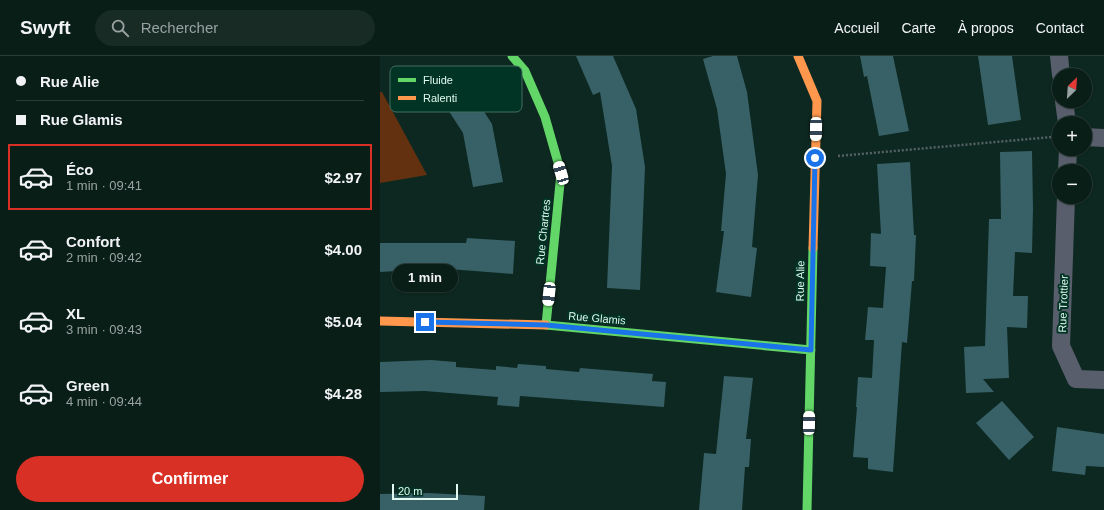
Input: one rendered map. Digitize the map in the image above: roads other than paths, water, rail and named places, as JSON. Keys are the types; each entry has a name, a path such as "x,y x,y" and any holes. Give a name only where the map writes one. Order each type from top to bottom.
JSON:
{"street":[{"name":"Rue Chartres","path":"512,56 521,66"},
{"name":"Rue Alie","path":"798,56 817,101 807,510"},
{"path":"1059,56 1060,68"},
{"name":"Rue Chartres","path":"522,68 525,71 545,117 561,173 546,325"},
{"path":"1092,137 1104,138"},
{"name":"Rue Trottier","path":"1066,204 1061,346 1076,379 1104,380"},
{"name":"Rue Glamis","path":"380,321 546,325 811,350"}]}
